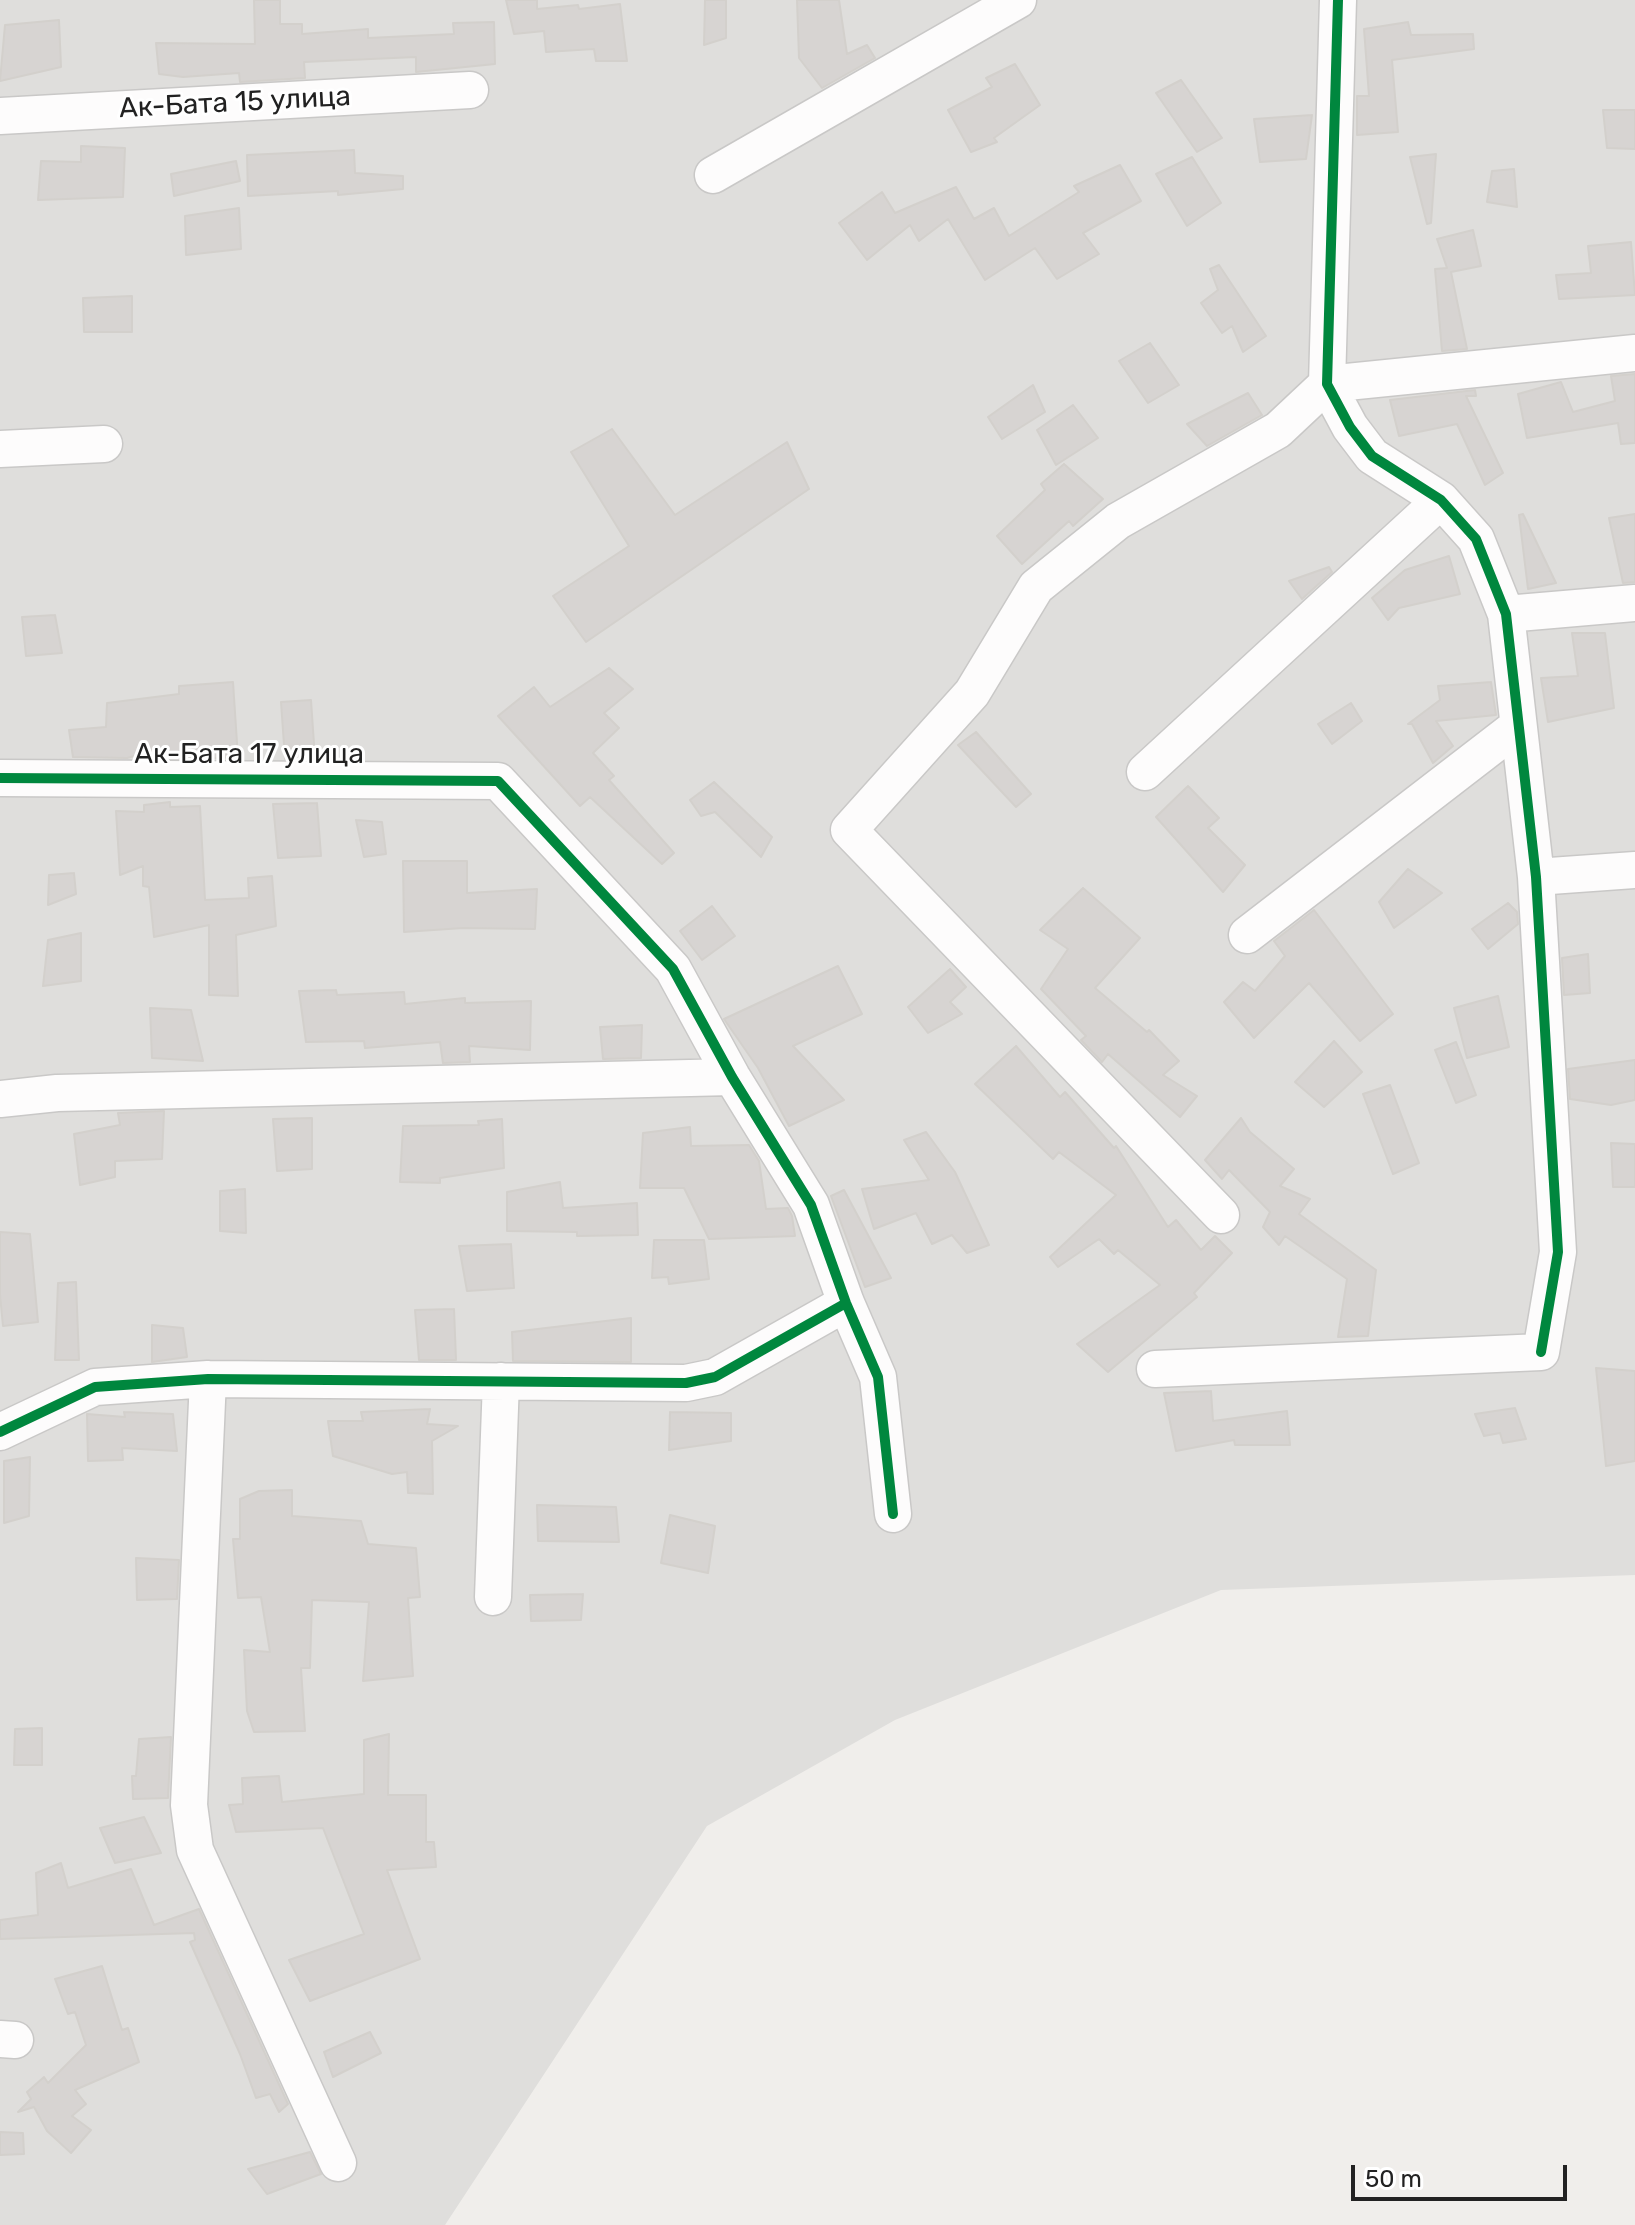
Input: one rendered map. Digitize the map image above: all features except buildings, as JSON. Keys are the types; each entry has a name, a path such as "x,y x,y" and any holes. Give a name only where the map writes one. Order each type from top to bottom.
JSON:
{"street":[{"path":"713,175 1018,0"},
{"path":"1155,1369 1541,1352 1558,1252 1536,877 1506,614 1476,539 1441,500 1372,456 1350,427 1327,384 1338,0"},
{"name":"Ак-Бата 15 улица","path":"0,116 470,90"},
{"path":"1221,1215 849,830 972,693 1036,587 1118,521 1278,430 1327,384 1635,353"},
{"path":"0,449 104,444"},
{"path":"1145,772 1441,500"},
{"path":"1506,614 1635,603"},
{"path":"1247,935 1518,726"},
{"name":"Ак-Бата 17 улица","path":"0,778 498,781 673,969 732,1077"},
{"path":"1536,877 1635,870"},
{"path":"0,1099 57,1093 732,1077 811,1205 846,1303 878,1377 893,1514"},
{"path":"0,1432 95,1387 208,1379 686,1383 715,1377 846,1303"},
{"path":"208,1379 189,1805 195,1850 338,2163"},
{"path":"493,1597 501,1381"}],"shaded area":[{"path":"0,0 1635,0 1635,1575 1221,1590 895,1720 707,1826 445,2225 0,2225"}],"cycle path":[{"path":"1338,0 1327,384 1350,427 1372,456 1441,500 1476,539 1506,614 1536,877 1558,1252 1541,1352"},
{"path":"0,778 498,781 673,969 732,1077 811,1205 846,1303 878,1377 893,1514"},
{"path":"0,1432 95,1387 208,1379 686,1383 715,1377 846,1303"}]}
